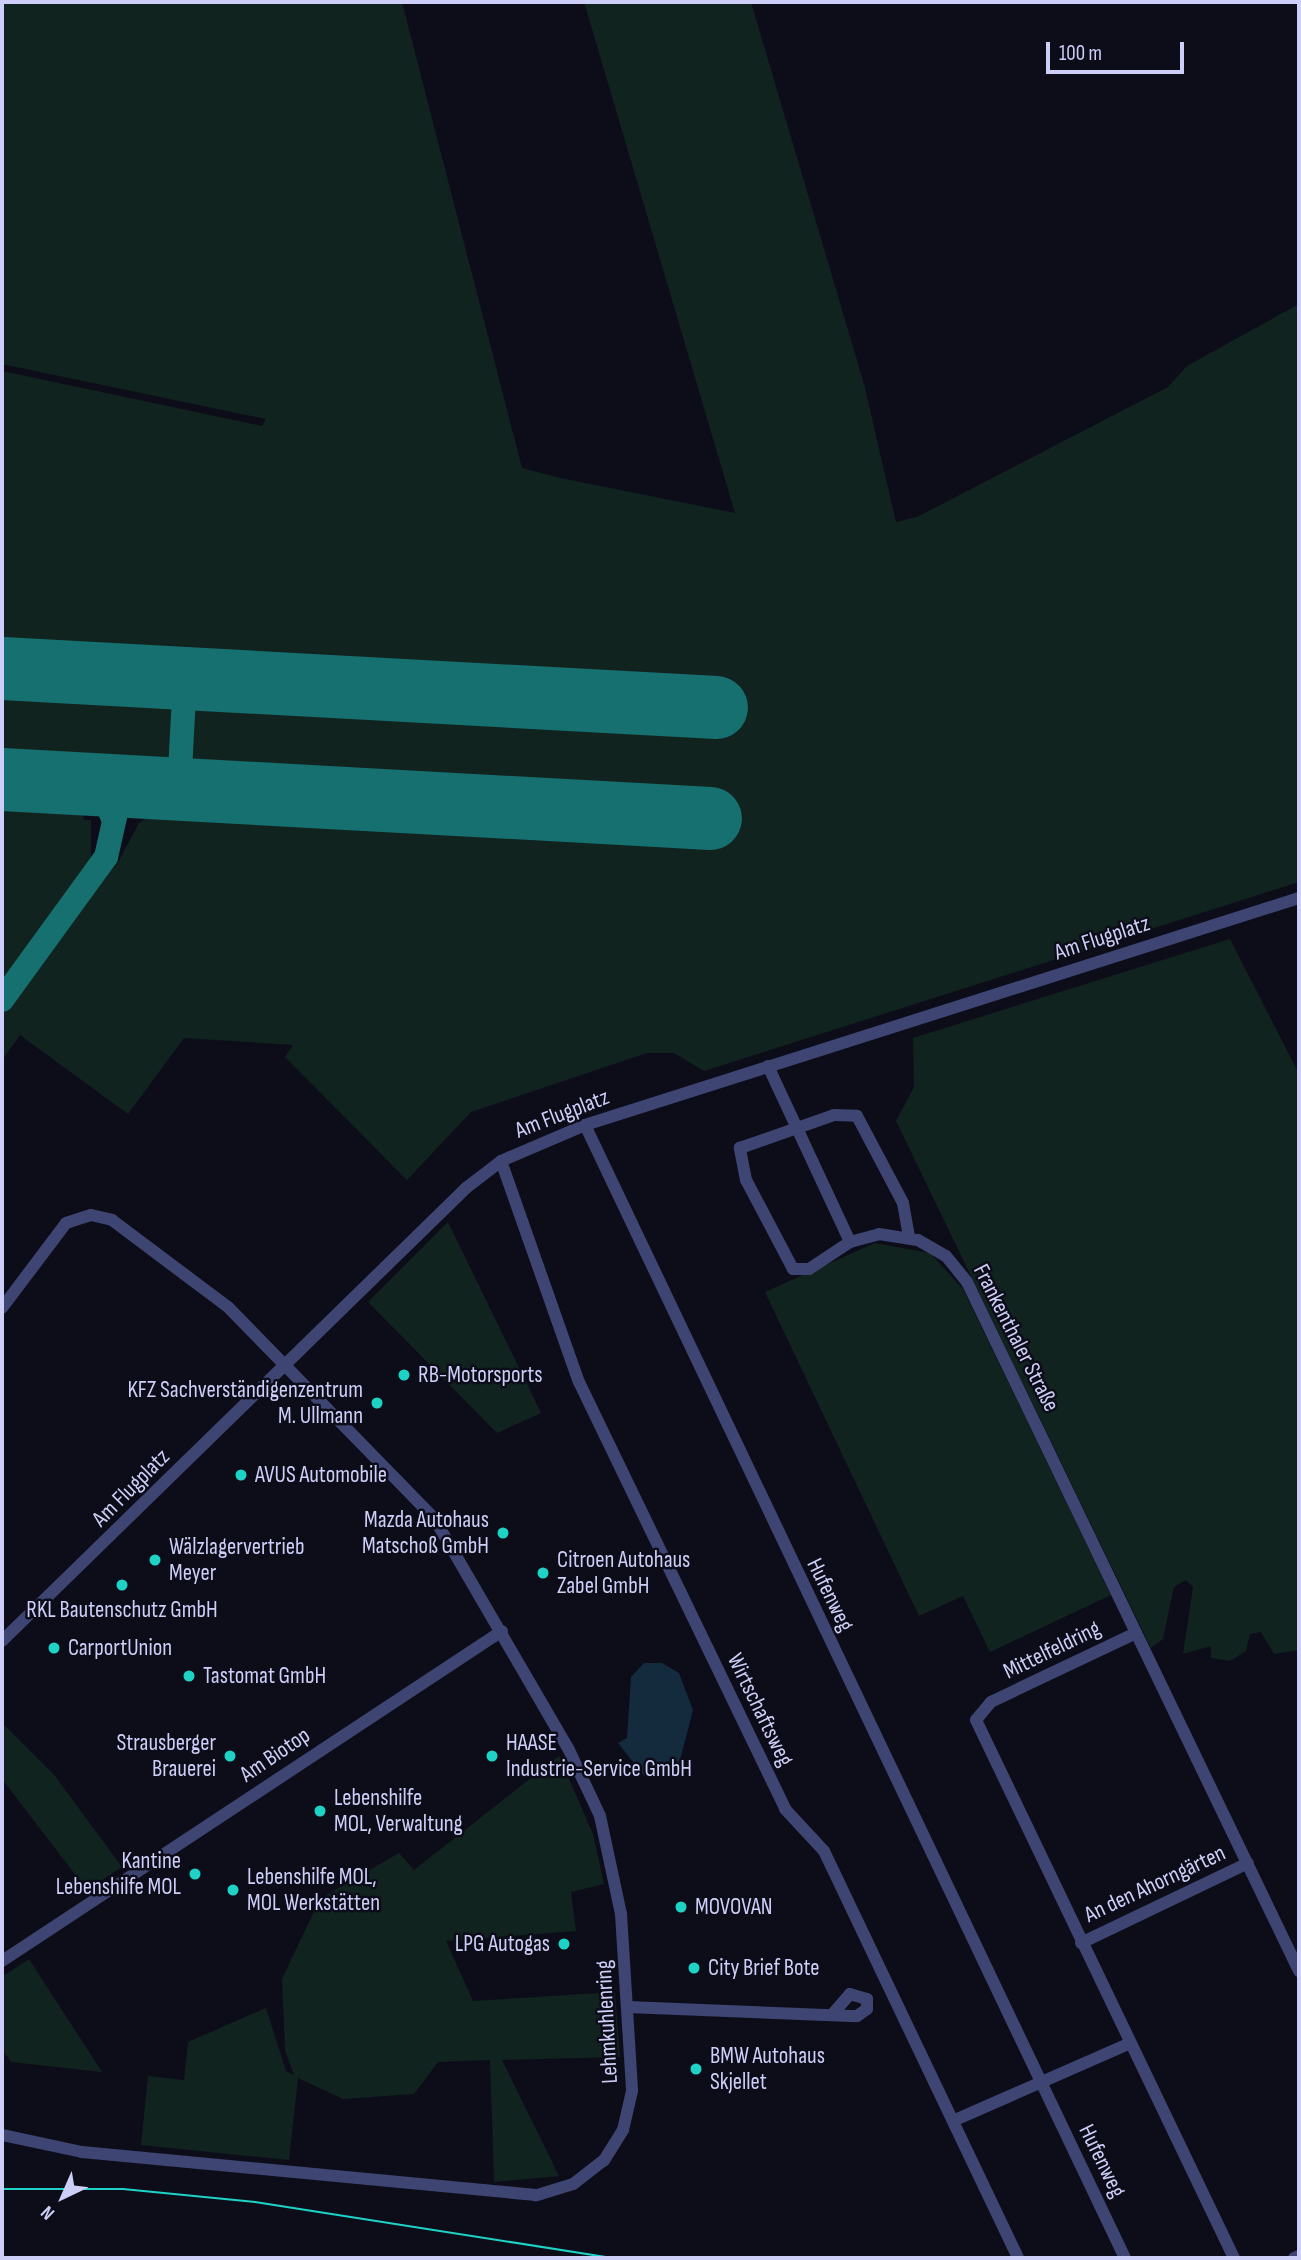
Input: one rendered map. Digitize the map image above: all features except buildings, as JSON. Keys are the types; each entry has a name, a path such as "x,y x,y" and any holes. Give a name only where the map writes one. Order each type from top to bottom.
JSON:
{"street":[{"name":"Am Flugplatz","path":"2,1641 466,1188 501,1161 584,1125 1299,898"},
{"path":"768,1066 796,1128 850,1242 809,1269 793,1269 746,1180 740,1148 796,1128 834,1115 857,1116 903,1203 909,1237"},
{"name":"Hufenweg","path":"584,1125 1125,2258"},
{"name":"Wirtschaftsweg","path":"501,1161 579,1382 785,1808 824,1851 955,2120 1018,2258"},
{"name":"Lehmkuhlenring","path":"2,1308 61,1228 97,1215 122,1226 196,1280 286,1365 434,1518 502,1631 600,1816 620,1898 632,2091 623,2130 593,2170 543,2194 510,2196 82,2152 2,2135"},
{"name":"Frankenthaler Straße","path":"850,1242 879,1234 909,1237 946,1256 967,1282 1136,1633"},
{"name":"Am Biotop","path":"2,1961 502,1631"},
{"name":"Mittelfeldring","path":"1234,2258 1081,1942 977,1714 1136,1633 1299,1971"},
{"name":"An den Ahorngärten","path":"1081,1942 1248,1863"},
{"path":"628,2007 832,2015"},
{"path":"955,2120 1130,2043"},
{"path":"1293,2258 1299,2256"}],"green space":[{"path":"2,2 402,2 522,468 560,478 735,513 584,2 751,2 864,384 896,522 917,517 1168,387 1187,366 1299,304 1299,882 704,1071 674,1053 647,1053 471,1112 407,1180 285,1057 293,1045 184,1038 128,1114 20,1035 2,1060 2,1012 108,868 116,866 139,823 161,807 636,834 636,845 708,849 711,788 649,784 647,795 2,760 2,371 262,426 266,419 2,364"},
{"path":"2,799 78,803 84,820 91,820 91,865 2,988"},
{"path":"1230,939 1299,1074 1299,1650 1274,1654 1261,1632 1250,1634 1246,1651 1230,1661 1211,1658 1211,1646 1183,1654 1193,1587 1186,1580 1174,1587 1163,1639 1151,1648 896,1121 914,1087 913,1038"},
{"path":"448,1222 541,1413 497,1433 368,1302"},
{"path":"875,1243 930,1253 963,1289 1111,1595 990,1652 963,1596 919,1616 765,1292"},
{"path":"2,1723 55,1776 122,1867 87,1890 2,1779"},
{"path":"559,1756 593,1834 604,1884 571,1892 576,1931 446,1941 473,2001 615,1992 620,2057 502,2060 559,2176 494,2182 490,2060 438,2062 414,2094 343,2099 298,2078 289,2160 141,2145 148,2076 184,2080 188,2042 266,2008 286,2071 294,2075 285,2050 282,1979 320,1899 399,1853 414,1870"},
{"path":"29,1959 102,2072 11,2062 2,2049 2,1977"}],"water":[{"path":"644,1663 662,1663 679,1673 693,1710 678,1768 645,1777 618,1743 627,1738 631,1677"}],"taxiway":[{"path":"179,789 185,678"},
{"path":"83,784 103,794 112,816"},
{"path":"2,1000 106,857 119,800 145,787"}],"runway":[{"path":"2,668 716,707"},
{"path":"2,779 710,818"}],"tram line":[{"path":"2,2189 123,2189 255,2202 614,2258"}],"place":[{"name":"RB-Motorsports","path":"404,1375"},
{"name":"KFZ Sachverständigenzentrum M. Ullmann","path":"377,1403"},
{"name":"AVUS Automobile","path":"241,1475"},
{"name":"Mazda Autohaus Matschoß GmbH","path":"503,1533"},
{"name":"Wälzlagervertrieb Meyer","path":"155,1560"},
{"name":"Citroen Autohaus Zabel GmbH","path":"543,1573"},
{"name":"RKL Bautenschutz GmbH","path":"122,1585"},
{"name":"CarportUnion","path":"54,1648"},
{"name":"Tastomat GmbH","path":"189,1676"},
{"name":"Strausberger Brauerei","path":"230,1756"},
{"name":"HAASE Industrie-Service GmbH","path":"492,1756"},
{"name":"Lebenshilfe MOL, Verwaltung","path":"320,1811"},
{"name":"Kantine Lebenshilfe MOL","path":"195,1874"},
{"name":"Lebenshilfe MOL, MOL Werkstätten","path":"233,1890"},
{"name":"MOVOVAN","path":"681,1907"},
{"name":"LPG Autogas","path":"564,1944"},
{"name":"City Brief Bote","path":"694,1968"},
{"name":"BMW Autohaus Skjellet","path":"696,2069"}]}
